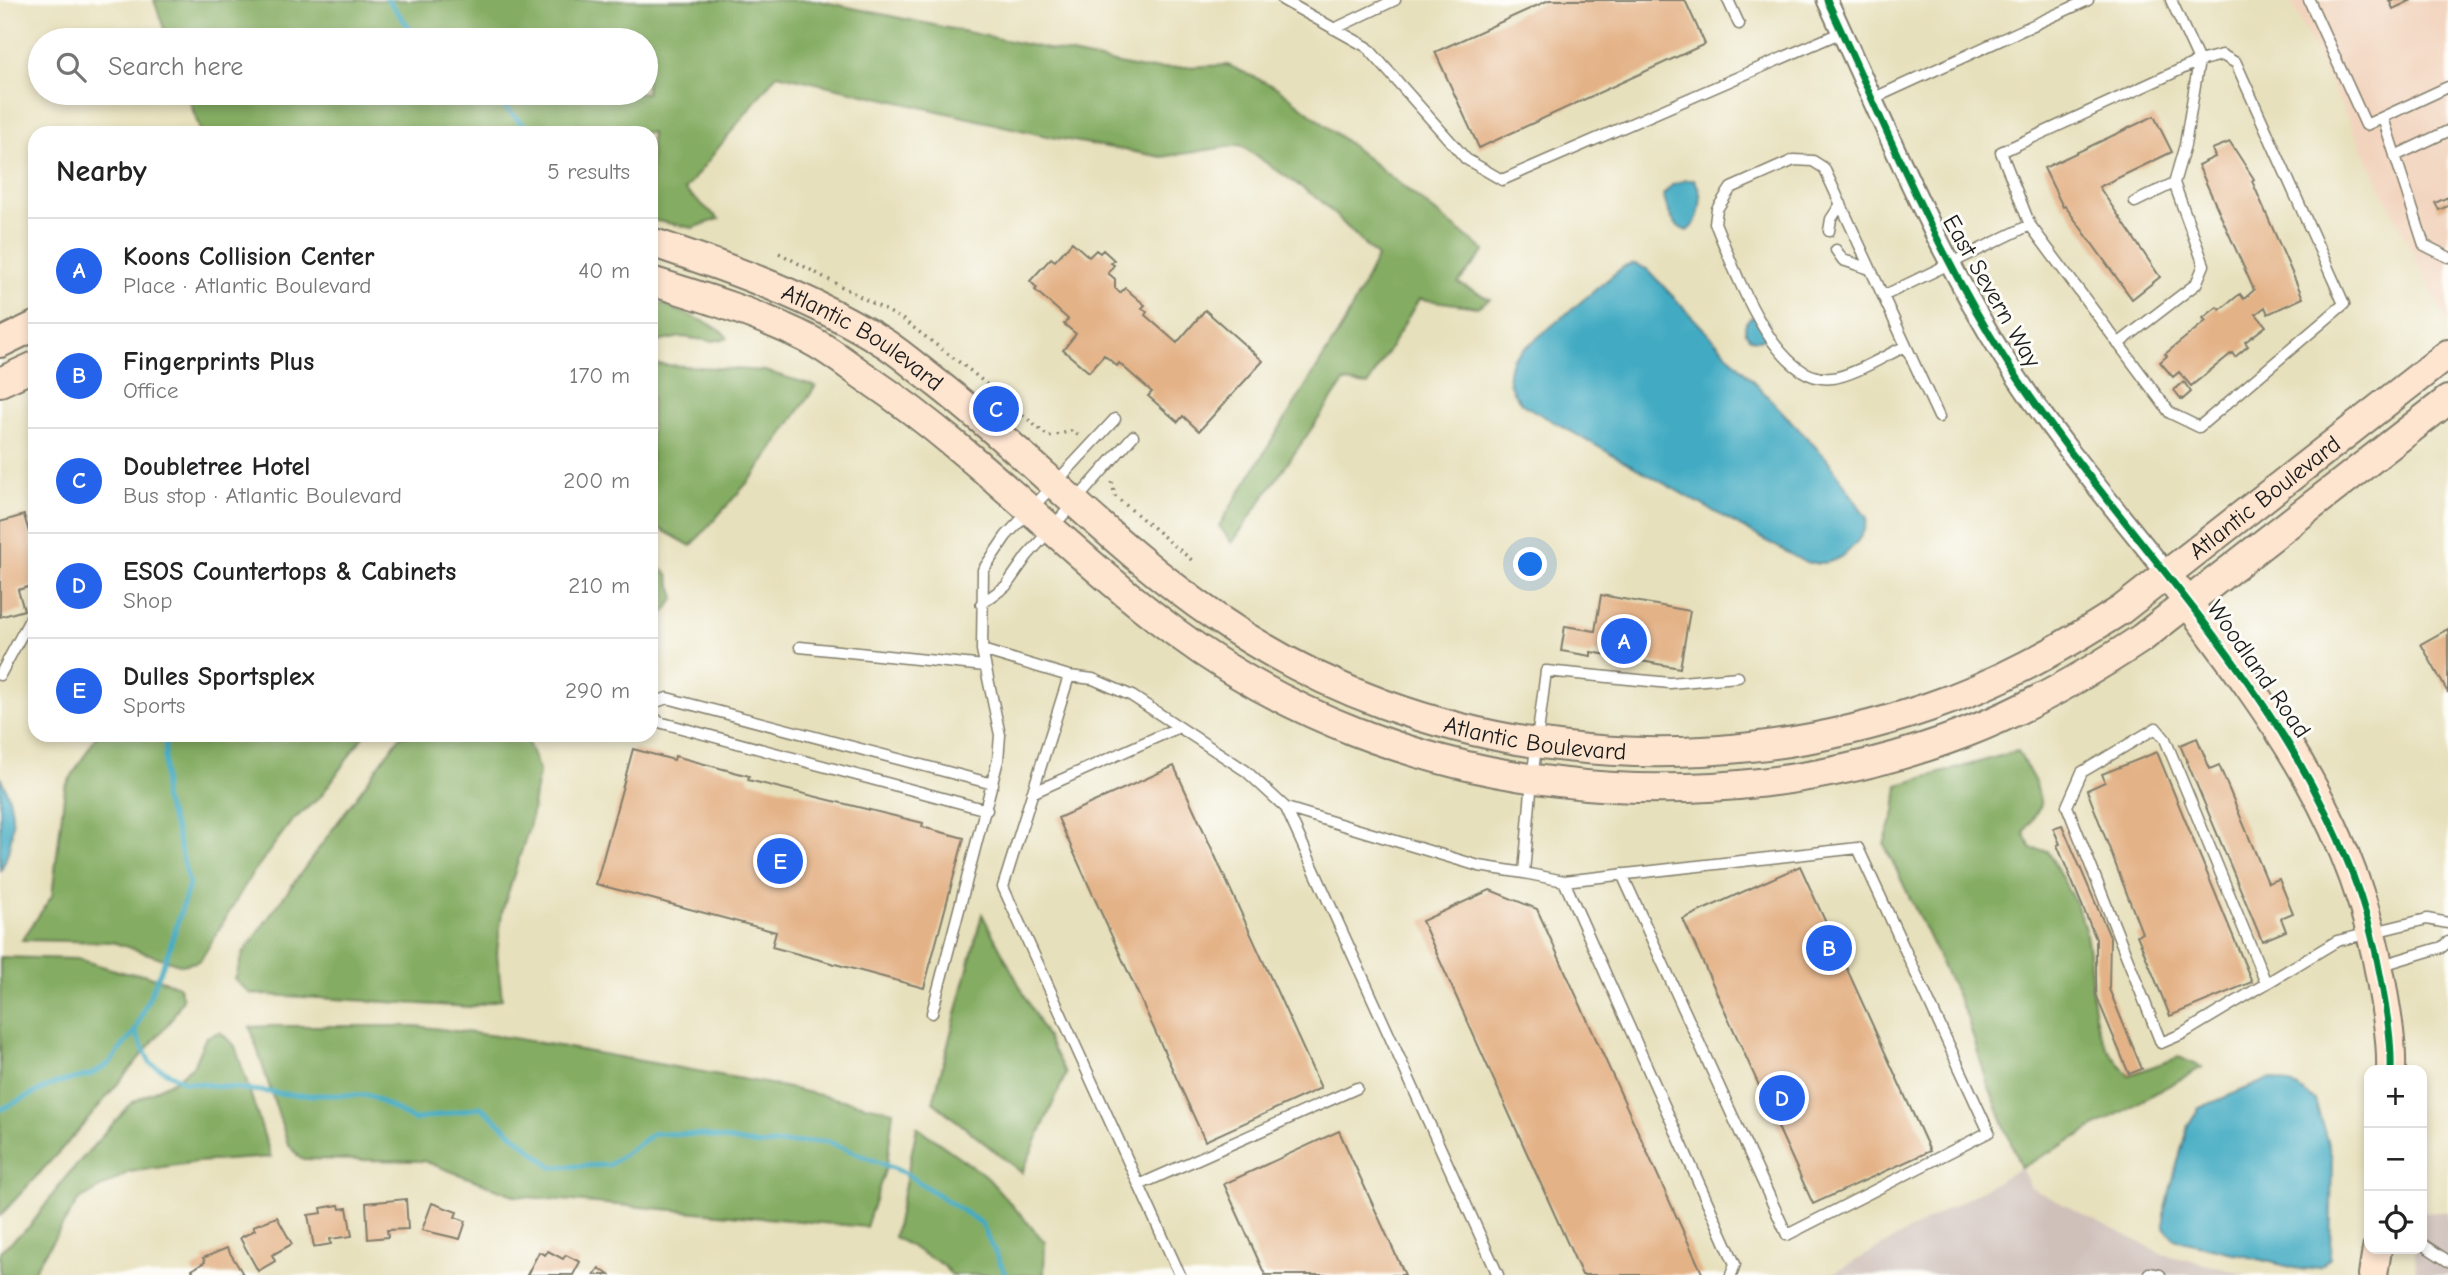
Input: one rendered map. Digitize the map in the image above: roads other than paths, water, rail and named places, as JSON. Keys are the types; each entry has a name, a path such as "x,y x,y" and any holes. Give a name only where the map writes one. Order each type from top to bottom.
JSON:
{"main road":[{"name":"Atlantic Boulevard","path":"658,245 801,298 887,344 966,406 1177,590 1220,621 1284,660 1366,697 1417,715 1537,746 1626,752 1720,751 1851,731 1933,706 2036,662 2121,610 2448,354"},
{"name":"Atlantic Boulevard","path":"658,283 703,297 809,339 954,443 1135,602 1180,636 1287,700 1371,737 1451,761 1532,779 1636,789 1711,788 1820,774 1967,733 2035,701 2132,645 2448,400"},
{"path":"0,343 28,329"},
{"path":"0,382 28,369"},
{"name":"Woodland Road","path":"2167,574 2294,750 2325,806 2352,871 2372,932 2387,1017 2391,1065"},
{"path":"2373,1275 2376,1254"}],"street":[{"name":"East Severn Way","path":"1827,0 1951,265 2021,382 2076,461 2167,574"}],"lane":[{"path":"1283,0 1367,47 1466,159 1502,180 1842,32"},
{"path":"1335,29 1395,0"},
{"path":"1728,0 1739,24"},
{"path":"1872,99 2088,0"},
{"path":"2118,344 2196,284 2204,265 2174,183 2185,145 2199,61 2171,0"},
{"path":"2309,0 2366,125 2448,87"},
{"path":"2222,55 2236,63 2344,304 2199,427 2170,413 2029,225 2001,152 2199,61 2222,55"},
{"path":"2383,117 2424,245 2448,257"},
{"path":"2395,156 2448,131"},
{"path":"1906,346 1835,378 1817,379 1800,371 1777,349 1749,302 1715,223 1717,209 1731,188 1794,160 1813,161 1824,169 1939,417"},
{"path":"2135,202 2174,183"},
{"path":"1829,232 1831,219 1841,204"},
{"path":"1883,296 2029,225"},
{"path":"1836,250 1843,260 1870,269"},
{"path":"981,604 1006,586 1027,556 1053,529 1065,493 1115,419"},
{"path":"932,1013 987,810 1000,736 982,650 983,570 1006,536 1032,509 1065,493 1133,436"},
{"path":"0,675 28,623"},
{"path":"800,647 985,666"},
{"path":"982,650 1069,676 1093,679 1132,696 1246,771 1286,808 1498,1275"},
{"path":"1524,873 1532,779 1546,671 1670,683 1738,677"},
{"path":"1069,676 1003,887 1180,1275"},
{"path":"658,701 667,698 993,784"},
{"path":"658,721 987,810"},
{"path":"1032,793 1177,728"},
{"path":"2266,984 2165,739 2155,728 2082,772 2067,806 2161,1043 2182,1034 2266,984 2337,941 2427,919 2448,923"},
{"path":"1286,808 1479,866 1564,881 1622,874 1858,848 1989,1132 1787,1235 1622,874"},
{"path":"1564,881 1735,1264 1731,1275"},
{"path":"2379,966 2442,947 2448,942"},
{"path":"1139,1185 1357,1088"},
{"path":"2427,1247 2448,1261"},
{"path":"2148,1273 2160,1275"}],"water":[{"path":"1694,180 1700,192 1696,221 1687,231 1674,221 1663,195 1672,185"},
{"path":"1635,264 1647,269 1827,459 1867,518 1859,539 1842,556 1826,563 1806,563 1522,404 1517,398 1509,377 1513,358 1623,267"},
{"path":"1757,316 1765,320 1769,328 1765,336 1757,340 1749,336 1745,328 1749,320"},
{"path":"0,777 10,801 12,825 9,849 0,872"},
{"path":"2271,1078 2296,1087 2315,1100 2332,1158 2330,1257 2320,1267 2303,1270 2174,1239 2164,1227 2164,1212 2188,1125 2199,1108"}],"waterway":[{"path":"388,0 410,28"},
{"path":"502,105 525,126"},
{"path":"0,1110 53,1084 90,1075 109,1064 135,1031 168,953 189,885 176,831 163,798 166,742"},
{"path":"135,1031 150,1063 185,1082 294,1095 369,1095 414,1120 481,1107 552,1167 609,1165 654,1133 703,1135 758,1145 826,1141 905,1173 981,1223 1006,1275"}],"place":[{"name":"Doubletree Hotel","path":"996,409"},
{"name":"Koons Collision Center","path":"1624,641"},
{"name":"Dulles Sportsplex","path":"780,861"},
{"name":"Fingerprints Plus","path":"1829,948"},
{"name":"ESOS Countertops & Cabinets","path":"1782,1098"}]}
